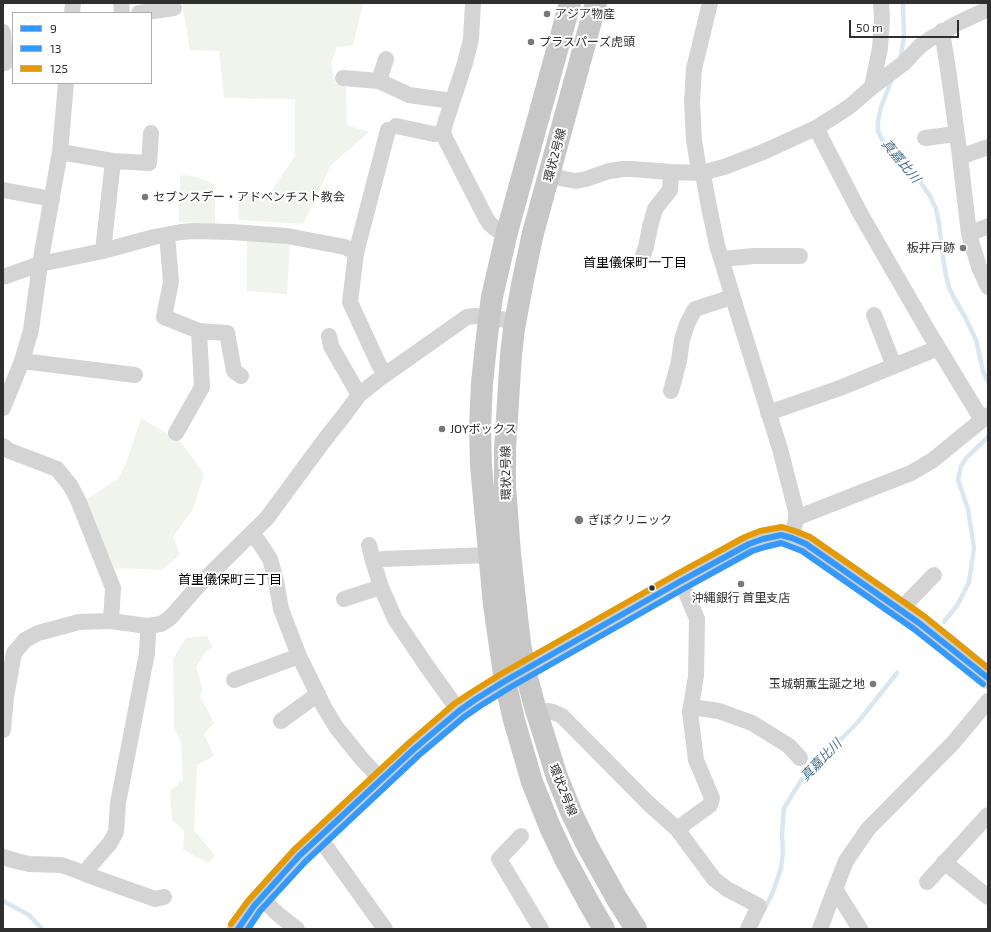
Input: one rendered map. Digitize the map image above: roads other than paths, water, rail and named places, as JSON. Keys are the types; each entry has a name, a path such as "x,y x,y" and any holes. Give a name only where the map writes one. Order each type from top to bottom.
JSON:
{"main road":[{"name":"環状2号線","path":"570,3 507,232 489,318 482,383 480,427 481,466 494,605 505,681 520,743 540,805 565,859 604,929"},
{"name":"環状2号線","path":"596,3 533,233 515,321 508,391 505,485 520,644 525,670 537,714 557,777 572,814 588,847 617,899 636,929"},
{"path":"238,929 254,906 299,856 380,779 459,711 505,681 710,564 756,541 781,536 794,528 806,544 900,610 950,647 988,678"}],"street":[{"path":"473,3 471,39 445,124 444,133 448,145 486,218 496,229 502,232 507,232"},
{"path":"710,3 694,69 692,102 694,140 698,165 704,180 709,208 732,297 780,449 796,511 794,528"},
{"path":"875,85 880,48 882,18 881,3"},
{"path":"146,12 174,8"},
{"path":"549,175 565,180 576,180 586,179 603,173 623,169 701,173 724,167 763,152 816,128 848,107 904,63 920,46 958,23 988,9"},
{"path":"3,32 7,63"},
{"path":"942,32 960,157 969,234 979,267 988,287"},
{"path":"379,81 386,59"},
{"path":"343,78 379,81 409,95 452,101"},
{"path":"3,408 22,361 31,330 40,264 60,152 66,84"},
{"path":"386,374 379,365 350,302 356,253 392,128 434,134 444,133"},
{"path":"794,528 911,473 934,460 985,418 938,348 860,213 816,128"},
{"path":"60,152 113,161 149,163 151,133"},
{"path":"925,138 956,134"},
{"path":"960,157 988,147"},
{"path":"103,250 113,161"},
{"path":"642,258 655,209 670,190 671,172"},
{"path":"3,190 52,199"},
{"path":"969,234 988,226"},
{"path":"3,277 40,264 167,235 193,231 287,236 346,247 356,253"},
{"path":"167,235 171,282 164,317 199,331 227,333 234,371 241,376"},
{"path":"722,259 754,256 800,256"},
{"path":"672,391 682,340 687,324 695,309 732,297"},
{"path":"874,315 894,366"},
{"path":"3,730 6,697 14,653 25,640 38,633 79,622 111,621 147,626 160,624 170,618 199,585 267,518 359,395 386,374 467,317 475,316 515,321"},
{"path":"176,433 202,387 199,331"},
{"path":"329,336 331,346 359,395"},
{"path":"768,413 840,388 938,348"},
{"path":"22,361 135,375"},
{"path":"3,446 10,451 57,469 70,485 78,500 113,588 111,621"},
{"path":"251,534 259,542 270,559 281,609 299,656 324,707 336,727 380,779"},
{"path":"370,545 373,561 381,586 395,618 459,711"},
{"path":"373,561 383,559 489,555"},
{"path":"900,610 934,575"},
{"path":"677,829 710,805 712,798 696,760 690,712 696,676 698,619 681,581"},
{"path":"344,599 381,586"},
{"path":"85,874 110,843 116,832 118,803 147,653 147,626"},
{"path":"234,680 299,656"},
{"path":"281,721 318,694"},
{"path":"820,929 846,861 868,829 954,744 988,701"},
{"path":"691,707 719,711 752,723 789,746 800,758"},
{"path":"537,714 547,711 562,716 647,802 677,829 714,879 727,889 759,906 748,929"},
{"path":"927,882 988,815"},
{"path":"521,836 498,859 540,929"},
{"path":"319,837 385,929"},
{"path":"3,857 29,864 62,865 155,899 164,897"},
{"path":"944,862 988,897"},
{"path":"835,889 860,929"},
{"path":"261,898 296,929"}],"waterway":[{"name":"真嘉比川","path":"900,59 904,37 903,3"},
{"name":"真嘉比川","path":"892,79 881,107 878,121 878,131 884,144 919,180 930,196 936,209 949,287 976,340 983,371 988,382"},
{"name":"真嘉比川","path":"944,622 958,604 969,582 974,548 968,509 958,480 961,466 967,457 988,437"},
{"name":"真嘉比川","path":"764,910 773,892 781,868 784,808 802,779 858,722 897,673"},
{"path":"3,901 29,915 42,929"}],"place":[{"name":"アジア物産","path":"547,14"},
{"name":"プラスパーズ虎頭","path":"531,42"},
{"name":"セブンスデー・アドベンチスト教会","path":"145,197"},
{"name":"板井戸跡","path":"963,248"},
{"name":"JOYボックス","path":"442,429"},
{"name":"ぎぼクリニック","path":"579,520"},
{"name":"沖縄銀行 首里支店","path":"741,584"},
{"name":"玉城朝薫生誕之地","path":"873,684"}],"district":[{"name":"首里儀保町一丁目","path":"635,263"},
{"name":"首里儀保町三丁目","path":"230,580"}]}
